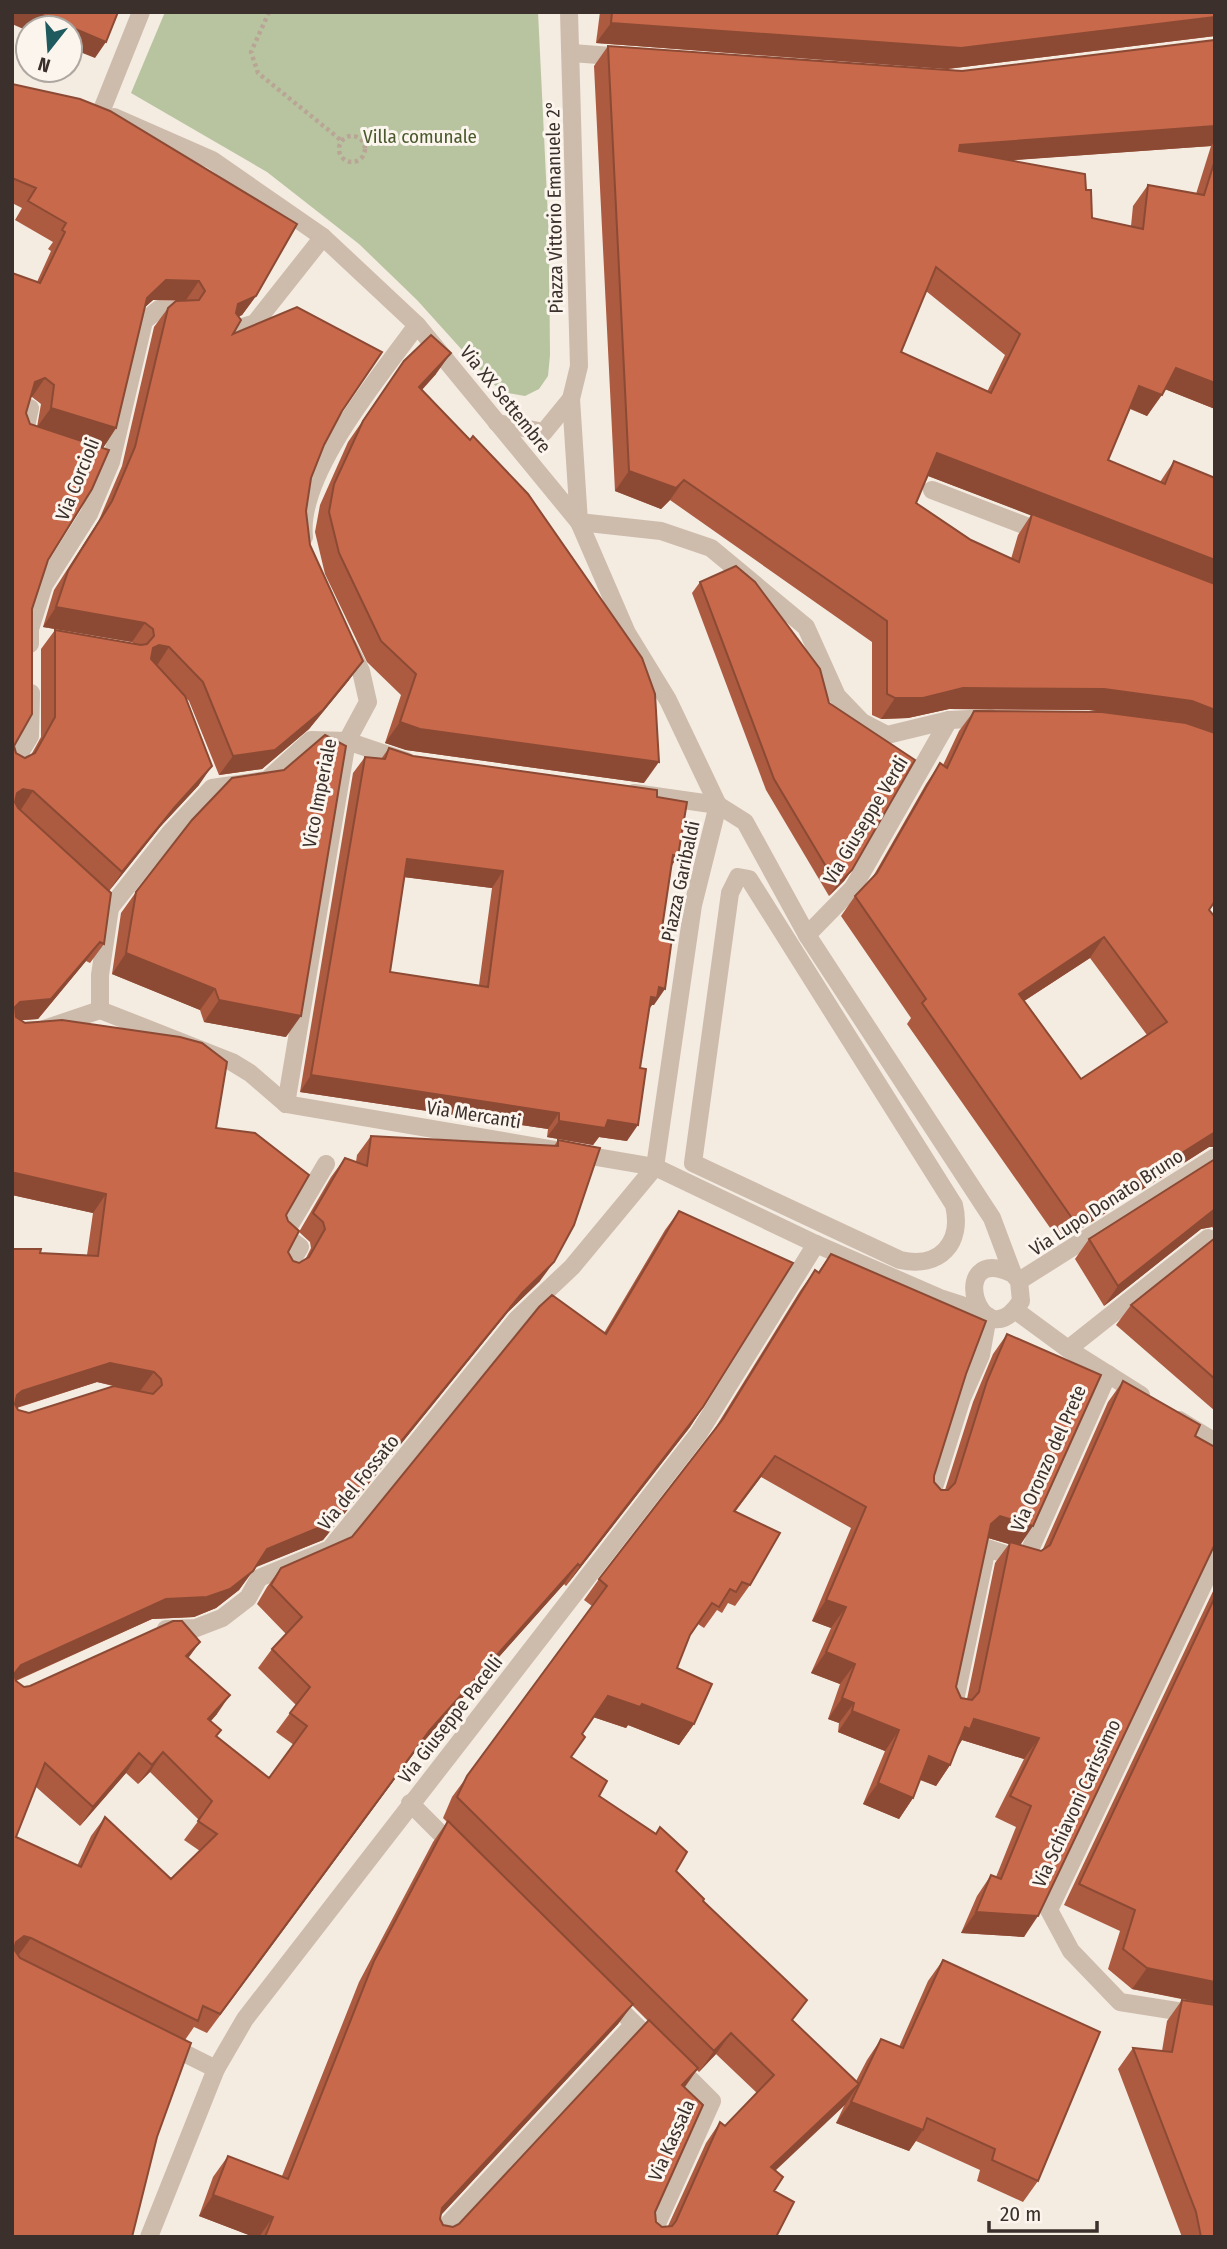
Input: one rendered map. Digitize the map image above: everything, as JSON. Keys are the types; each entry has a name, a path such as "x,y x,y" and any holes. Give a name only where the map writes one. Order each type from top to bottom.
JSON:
{"street":[{"name":"Via XX Settembre","path":"141,12 95,110 212,160 323,237 417,325 579,522 626,633 668,700 718,805"},
{"name":"Piazza Vittorio Emanuele 2°","path":"569,12 579,366 571,399 579,522"},
{"path":"572,54 642,58"},
{"path":"233,330 255,323 323,237"},
{"name":"Via Corcioli","path":"12,765 30,736 31,666 44,585 89,514 144,321 159,310 180,310"},
{"path":"306,558 302,523 322,465 356,408 417,325"},
{"name":"Piazza Vittorio Emanuele 2°","path":"497,422 544,432 571,399"},
{"path":"30,408 24,435 49,442"},
{"path":"932,490 1061,539"},
{"path":"579,522 661,531 711,548 806,627 836,696 862,722 887,735 949,720 1013,719"},
{"name":"Vico Imperiale","path":"286,1104 347,741 368,702 361,671 342,634"},
{"name":"Via Giuseppe Verdi","path":"807,935 853,888 949,720"},
{"path":"100,1010 106,904 169,834 210,782 267,780 311,740 347,741 417,763"},
{"path":"622,792 718,805"},
{"name":"Piazza Garibaldi","path":"655,1167 693,905 718,805 745,822 807,935 992,1218 1016,1278 1021,1301 1015,1310"},
{"path":"738,877 748,878 954,1205 956,1231 952,1243 933,1259 923,1262 900,1259 693,1163 730,893 738,877"},
{"path":"12,1031 41,1030 100,1010 232,1062 250,1073 286,1104"},
{"name":"Via Mercanti","path":"286,1104 655,1167"},
{"name":"Via Lupo Donato Bruno","path":"1016,1278 1215,1157"},
{"path":"286,1271 300,1247 284,1235 326,1164"},
{"path":"655,1167 816,1244 940,1298 984,1313 1007,1316 1015,1310 1068,1349 1215,1442"},
{"name":"Via del Fossato","path":"145,1634 157,1629 196,1628 222,1618 248,1598 259,1578 330,1549 517,1320 572,1267 655,1167"},
{"path":"1068,1349 1208,1238"},
{"name":"Via Giuseppe Pacelli","path":"149,2237 216,2069 245,2019 699,1433 816,1244"},
{"path":"930,1500 962,1398 981,1355 984,1313 973,1300 973,1287 978,1276 989,1269 1002,1268 1016,1278"},
{"name":"Via Oronzo del Prete","path":"953,1710 987,1548 1025,1561 1108,1374"},
{"name":"Via Schiavoni Carissimo","path":"1215,1560 1049,1910 1071,1951 1120,2002 1215,2017"},
{"path":"410,1803 469,1861"},
{"name":"Via Kassala","path":"595,1985 712,2101 651,2237"},
{"path":"436,2237 634,2024"},
{"path":"144,2033 216,2069"}],"path":[{"path":"269,12 251,52 258,73 342,141"},
{"path":"349,136 357,137 363,142 364,155 354,162 345,160 339,149 342,141 349,136"}],"green space":[{"name":"Villa comunale","path":"165,12 538,12 549,239 550,355 548,376 539,389 525,396 503,392 417,300 359,244 267,172 131,93"}],"building":[{"path":"35,12 118,12 106,42 84,33 84,14"},
{"path":"612,12 1215,12 1215,17 961,48 611,23"},
{"path":"1215,40 1215,126 960,145 959,151 1085,174 1086,190 1091,190 1092,218 1143,229 1148,185 1204,195 1215,160 1215,383 1176,368 1162,395 1139,386 1108,460 1165,484 1174,461 1215,478 1215,560 937,453 916,503 971,540 1019,562 1032,514 1215,584 1215,710 1192,701 1104,689 963,688 923,698 895,698 887,694 887,621 684,480 676,488 629,471 608,46 962,71","holes":["936,267 1020,334 991,393 901,352"]},
{"path":"12,84 80,99 110,111 297,224 256,296 238,304 236,313 241,320 233,334 297,307 382,352 342,411 324,445 311,478 306,511 310,545 363,661 323,710 275,750 233,756 203,682 169,647 159,645 153,648 151,659 185,696 212,766 122,872 33,791 23,789 17,793 15,802 18,808 111,893 104,944 100,942 51,999 20,1002 15,1007 16,1017 25,1023 62,1020 180,1037 202,1043 227,1062 216,1128 255,1133 309,1175 286,1215 288,1221 299,1231 288,1252 293,1261 299,1263 309,1257 325,1229 323,1222 313,1213 345,1158 367,1166 371,1136 558,1146 558,1140 600,1148 574,1225 554,1262 522,1293 337,1520 267,1549 253,1571 230,1589 207,1597 166,1599 21,1665 14,1674 16,1681 24,1687 30,1686 173,1621 182,1621 200,1642 186,1656 230,1695 208,1719 221,1730 216,1736 269,1778 307,1726 290,1713 310,1687 272,1649 302,1617 271,1585 281,1568 352,1537 539,1307 552,1295 606,1334 679,1211 793,1263 703,1407 580,1566 578,1564 430,1730 220,2014 203,2006 198,2021 31,1938 24,1936 16,1942 14,1949 20,1958 191,2043 157,2137 132,2237 12,2237 12,1249 41,1249 40,1253 98,1256 106,1194 15,1173 12,1190 12,273 40,283 65,232 62,230 66,223 28,201 36,188 12,178","holes":["166,280 199,281 205,291 199,300 176,301 168,308 135,447 112,501 68,571 56,607 145,623 153,629 154,636 147,644 141,645 55,630 55,717 35,753 25,758 16,753 14,746 32,714 32,609 48,560 92,489 109,450 30,424 26,413 35,382 45,378 54,385 51,408 116,428 147,298","110,1363 154,1372 161,1379 162,1385 153,1394 114,1386 29,1413 18,1410 15,1404 17,1395 22,1391","163,1752 212,1801 198,1821 217,1834 171,1879 105,1817 81,1867 16,1837 45,1763 93,1807 139,1753 152,1765"]},
{"path":"431,335 451,353 419,387 470,440 473,436 528,494 642,658 655,694 659,762 420,729 400,722 416,674 381,641 339,553 329,512 334,484 363,421 404,361"},
{"path":"736,566 755,582 820,669 829,703 915,760 852,870 837,885 774,779 700,582"},
{"path":"974,711 1102,712 1186,723 1215,733 1215,901 1209,910 1215,917 1215,1132 1074,1221 922,1003 926,999 855,896 877,873 940,763 947,768","holes":["1104,937 1167,1022 1081,1079 1019,994"]},
{"path":"325,735 346,746 301,1016 219,1000 215,989 126,953 136,892 192,820 232,778 284,770"},
{"path":"389,748 413,756 657,790 657,797 687,802 678,856 673,855 662,928 667,928 666,938 672,938 665,989 659,987 657,998 651,997 640,1068 646,1069 638,1125 608,1120 605,1128 559,1121 559,1113 311,1075 365,757 385,759","holes":["407,859 503,871 488,987 390,972"]},
{"path":"1215,1159 1215,1209 1118,1286 1089,1239"},
{"path":"1215,1238 1215,1379 1131,1305"},
{"path":"831,1254 986,1321 966,1374 934,1476 934,1482 941,1490 948,1490 955,1483 987,1381 1007,1334 1101,1375 1033,1526 1000,1516 991,1524 956,1687 961,1698 972,1700 979,1692 1010,1542 1041,1551 1050,1545 1123,1381 1200,1425 1195,1436 1215,1447 1215,1544 1038,1916 976,1912 991,1875 1001,1879 1031,1806 1010,1796 1039,1738 974,1719 970,1729 965,1727 950,1765 929,1756 913,1798 878,1783 899,1730 852,1711 854,1703 842,1698 855,1664 826,1652 846,1607 826,1600 866,1507 775,1456 734,1511 780,1533 750,1585 742,1582 736,1592 730,1589 719,1607 712,1603 690,1635 677,1668 712,1684 694,1724 642,1704 640,1707 608,1696 582,1734 585,1737 571,1757 607,1781 599,1796 656,1834 660,1827 687,1852 676,1871 703,1901 807,2000 792,2020 859,2084 771,2167 783,2177 774,2191 794,2202 776,2237 265,2237 273,2217 213,2195 228,2156 288,2179 374,1961 448,1821 633,2004 442,2208 440,2219 443,2225 453,2227 459,2224 649,2020 698,2068 682,2085 703,2105 655,2212 656,2222 662,2227 672,2226 676,2221 720,2122 725,2126 774,2075 731,2033 714,2051 457,1797 467,1776 607,1586 599,1579 723,1419 815,1270 819,1273"},
{"path":"1215,1597 1215,1982 1147,1968 1123,1949 1135,1910 1079,1884"},
{"path":"943,1960 1100,2032 1038,2181 992,2160 995,2149 927,2118 923,2130 851,2102 881,2039 903,2048"},
{"path":"1182,2000 1215,2005 1215,2237 1201,2237 1196,2212 1133,2048 1172,2052"}]}
